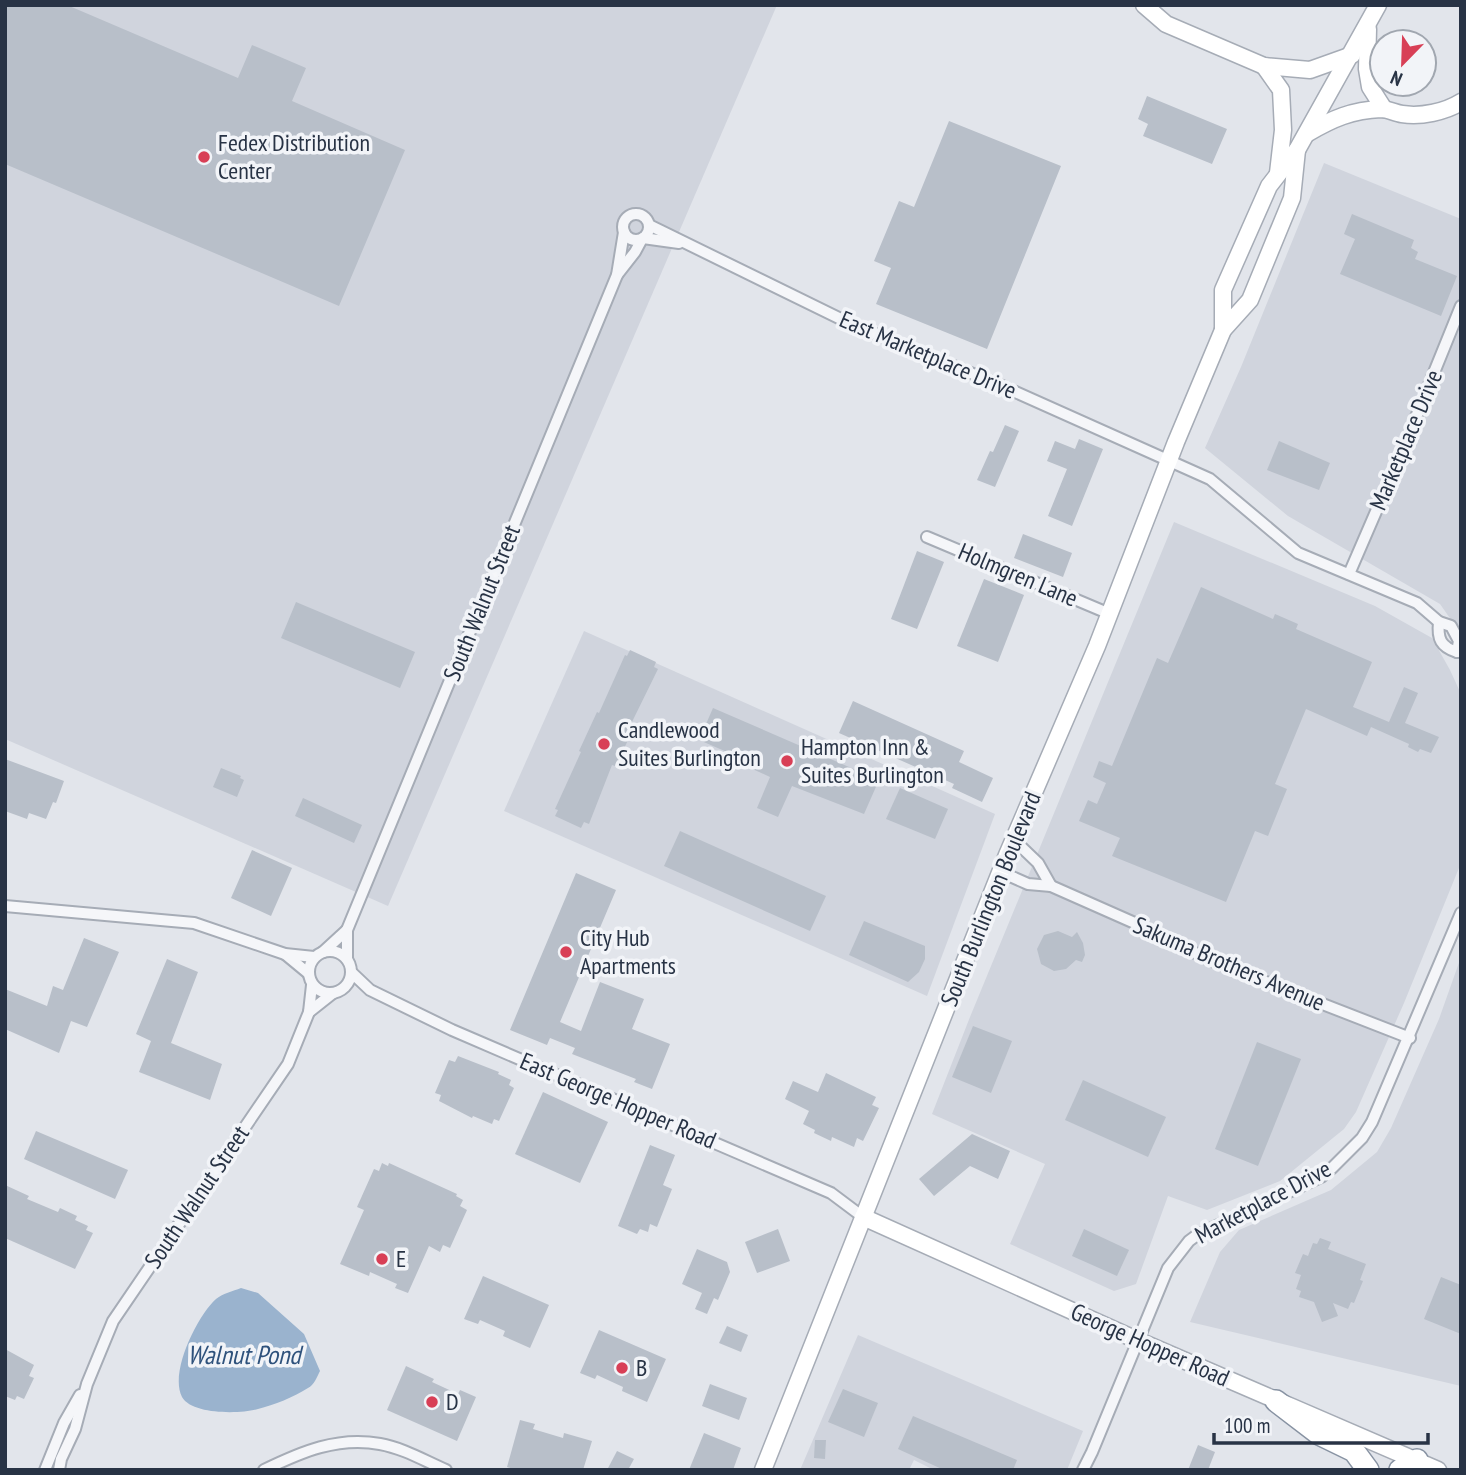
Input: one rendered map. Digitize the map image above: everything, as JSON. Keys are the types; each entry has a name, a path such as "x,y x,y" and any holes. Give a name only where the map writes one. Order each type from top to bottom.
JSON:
{"highway":[{"path":"1276,1401 1319,1434 1354,1451 1368,1470"}],"main road":[{"path":"1144,5 1166,24 1264,66 1310,70 1352,55"},
{"name":"South Burlington Boulevard","path":"1223,330 1223,290 1269,186 1297,150 1378,5"},
{"path":"1369,23 1367,69 1370,87 1384,109"},
{"path":"1264,66 1281,90 1283,130 1277,175"},
{"path":"1306,134 1336,117 1353,112 1384,109 1404,114 1419,114 1437,112 1461,102"},
{"name":"South Burlington Boulevard","path":"763,1470 1001,872 1110,614 1169,460 1223,330 1250,300 1287,211 1292,198 1297,150"},
{"name":"George Hopper Road","path":"863,1217 1276,1401 1408,1465 1438,1470"}],"street":[{"path":"631,215 642,215 649,225 649,232 643,238 631,239 624,232 624,222 631,215"},
{"name":"East Marketplace Drive","path":"649,225 848,322 1210,479 1298,553 1417,603 1439,622 1451,626 1459,641 1459,655"},
{"name":"South Walnut Street","path":"346,959 347,930 617,275 624,232"},
{"name":"East Marketplace Drive","path":"643,238 689,244"},
{"name":"South Walnut Street","path":"617,275 643,238"},
{"name":"Marketplace Drive","path":"1349,573 1461,306"},
{"name":"Holmgren Lane","path":"927,537 1110,614"},
{"path":"1014,840 1038,863 1051,886"},
{"name":"Sakuma Brothers Avenue","path":"1001,872 1028,884 1051,886 1146,928 1207,959 1410,1038"},
{"path":"5,906 194,923 285,954 318,955 335,952 346,959 351,972 344,988 333,993 321,992 285,954"},
{"name":"Marketplace Drive","path":"1083,1470 1168,1268 1189,1241 1321,1177 1362,1138 1410,1038 1461,914"},
{"name":"South Walnut Street","path":"318,955 347,930"},
{"path":"310,979 318,955"},
{"name":"East George Hopper Road","path":"351,972 370,990 452,1030 831,1193 863,1217"},
{"name":"South Walnut Street","path":"59,1470 61,1459 75,1429 87,1384 113,1321 288,1064 309,1012 310,979"},
{"name":"East George Hopper Road","path":"344,988 370,990"},
{"name":"South Walnut Street","path":"309,1012 333,993"},
{"name":"South Walnut Street","path":"45,1470 64,1423 87,1384"},
{"path":"264,1470 318,1448 348,1443 380,1444 446,1470"}],"shaded area":[{"path":"5,5 777,5 388,906 5,739"},
{"path":"1324,163 1461,219 1461,634 1440,604 1288,516 1205,448"},
{"path":"1174,522 1375,606 1432,638 1461,694 1461,863 1404,1003 1356,1112 1344,1129 1280,1181 1207,1210 1168,1196 1136,1284 1114,1291 1010,1244 1045,1164 932,1114"},
{"path":"584,631 995,814 927,996 504,811"},
{"path":"1461,957 1461,1386 1190,1322 1220,1252 1239,1230 1331,1190 1377,1152 1391,1128 1439,1019"},
{"path":"858,1335 1083,1431 1067,1470 934,1470 914,1460 909,1470 800,1470"}],"water":[{"name":"Walnut Pond","path":"241,1288 258,1293 304,1334 320,1371 310,1387 290,1398 264,1407 250,1411 217,1412 196,1407 182,1397 179,1386 179,1373 187,1345 201,1318 216,1299"}],"building":[{"name":"Fedex Distribution Center","path":"5,5 67,5 238,78 252,45 306,68 292,101 405,150 339,306 5,164"},
{"path":"1147,96 1227,129 1212,164 1143,136 1148,124 1138,119"},
{"path":"949,121 1061,166 987,349 876,304 891,268 874,261 899,201 914,207"},
{"path":"1352,214 1414,240 1411,248 1418,252 1415,259 1457,276 1441,316 1340,274 1355,239 1344,234"},
{"path":"1005,425 1019,431 995,487 977,480"},
{"path":"1079,439 1103,449 1072,526 1048,516 1067,469 1047,461 1055,441 1075,449"},
{"path":"1279,441 1330,463 1319,490 1267,470"},
{"path":"1023,534 1072,553 1063,577 1014,558"},
{"path":"917,551 944,562 917,629 891,619"},
{"path":"984,579 1024,595 998,662 957,646"},
{"path":"1201,587 1273,619 1275,614 1298,624 1296,629 1372,662 1353,707 1389,722 1404,687 1418,693 1405,723 1439,737 1431,753 1420,749 1418,752 1408,747 1409,744 1371,727 1367,736 1306,709 1275,784 1287,789 1268,836 1255,831 1226,902 1112,856 1120,838 1079,821 1088,800 1097,804 1106,783 1093,777 1099,761 1112,766 1157,658 1168,663"},
{"path":"296,602 415,652 400,688 281,638"},
{"name":"Candlewood Suites Burlington","path":"630,650 656,662 654,667 658,669 630,726 629,738 620,757 615,766 612,765 589,824 584,822 581,828 555,816 558,810 555,809 597,712 599,713 625,655 627,656"},
{"path":"853,701 964,751 959,762 993,778 982,802 952,788 954,784 839,733"},
{"name":"Hampton Inn & Suites Burlington","path":"713,708 879,780 864,814 792,786 778,817 757,808 770,777 746,766 747,764 733,757 734,755 699,740"},
{"path":"5,759 64,781 56,803 53,802 46,819 29,813 27,819 5,811"},
{"path":"221,768 241,776 244,780 237,797 213,787"},
{"path":"900,788 948,809 935,839 886,819"},
{"path":"303,798 362,825 354,843 295,816"},
{"path":"680,831 826,896 810,931 664,866"},
{"path":"252,850 292,868 271,916 231,898"},
{"path":"576,873 616,890 560,1022 581,1031 600,982 644,999 632,1029 670,1044 652,1089 634,1082 636,1079 572,1054 575,1048 550,1038 547,1045 510,1030"},
{"path":"864,921 925,946 925,959 919,972 908,982 849,955"},
{"path":"1058,931 1072,937 1077,932 1085,955 1082,962 1076,960 1066,969 1054,971 1041,964 1037,949 1044,935"},
{"path":"84,938 119,952 87,1027 71,1021 59,1053 5,1029 5,989 47,1006 53,986 63,990"},
{"path":"167,959 198,972 171,1043 222,1064 210,1100 139,1072 151,1041 136,1034"},
{"path":"973,1026 1012,1041 991,1093 952,1077"},
{"path":"1257,1042 1301,1059 1258,1166 1215,1149"},
{"path":"458,1056 499,1072 498,1074 511,1080 509,1085 514,1088 499,1121 494,1119 492,1124 473,1116 472,1118 439,1101 441,1095 435,1093 449,1060 455,1062"},
{"path":"826,1073 876,1097 872,1105 879,1108 863,1141 857,1138 854,1147 832,1137 831,1141 814,1133 815,1130 803,1124 809,1111 785,1099 793,1081 818,1092"},
{"path":"1083,1080 1166,1117 1148,1157 1065,1120"},
{"path":"543,1092 608,1122 580,1183 515,1154"},
{"path":"36,1131 128,1170 115,1199 24,1159"},
{"path":"972,1134 1010,1151 998,1179 970,1166 934,1196 919,1179"},
{"path":"650,1145 675,1155 663,1185 672,1189 657,1227 650,1224 648,1232 640,1229 637,1234 618,1226"},
{"path":"382,1163 388,1166 389,1163 457,1194 456,1196 463,1200 460,1206 467,1210 450,1248 443,1245 440,1252 429,1246 408,1293 395,1288 397,1284 370,1272 369,1276 340,1264 364,1210 357,1207 374,1169 379,1171"},
{"path":"5,1185 29,1196 27,1199 58,1212 60,1208 77,1216 75,1220 88,1226 86,1230 93,1233 75,1269 5,1238"},
{"path":"778,1229 790,1261 757,1273 745,1242"},
{"path":"1084,1229 1129,1250 1117,1276 1072,1256"},
{"path":"1320,1238 1331,1242 1328,1249 1366,1264 1360,1280 1363,1281 1354,1303 1351,1302 1348,1309 1333,1303 1338,1316 1322,1322 1314,1302 1299,1297 1301,1291 1296,1289 1301,1275 1295,1273 1303,1254 1308,1256 1313,1243 1317,1244"},
{"path":"697,1249 727,1262 730,1272 718,1300 714,1298 707,1314 695,1309 702,1293 682,1284"},
{"path":"483,1276 549,1305 530,1348 503,1336 505,1331 480,1320 478,1324 464,1319"},
{"path":"1441,1277 1461,1285 1461,1334 1424,1319"},
{"path":"727,1326 748,1335 741,1352 719,1343"},
{"name":"B","path":"599,1330 666,1359 647,1402 622,1391 623,1387 597,1375 595,1379 580,1373"},
{"path":"5,1349 34,1365 29,1376 34,1378 24,1399 17,1396 15,1400 5,1396"},
{"name":"D","path":"406,1366 458,1394 460,1390 476,1397 457,1441 387,1410"},
{"path":"710,1384 747,1398 739,1420 702,1406"},
{"path":"843,1389 878,1403 864,1437 828,1422"},
{"path":"913,1416 1017,1460 1013,1470 944,1470 898,1449"},
{"path":"520,1420 535,1424 533,1429 563,1438 564,1433 592,1441 583,1470 517,1470 507,1467"},
{"path":"704,1433 741,1448 733,1470 689,1470"},
{"path":"815,1440 826,1440 825,1459 814,1458"},
{"path":"1198,1445 1215,1452 1208,1470 1188,1470"},
{"path":"617,1451 634,1459 628,1470 607,1470"}],"place":[{"name":"Fedex Distribution Center","path":"204,157"},
{"name":"Candlewood Suites Burlington","path":"604,744"},
{"name":"Hampton Inn & Suites Burlington","path":"787,761"},
{"name":"City Hub Apartments","path":"566,952"},
{"name":"E","path":"382,1259"},
{"name":"B","path":"622,1368"},
{"name":"D","path":"432,1402"}]}
